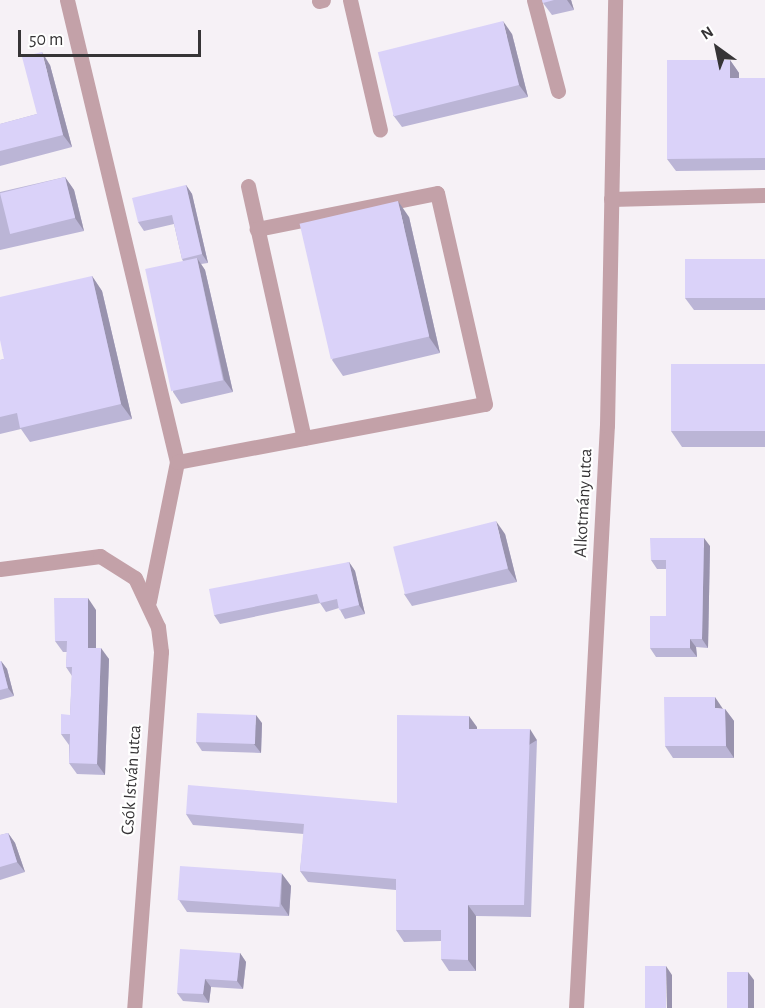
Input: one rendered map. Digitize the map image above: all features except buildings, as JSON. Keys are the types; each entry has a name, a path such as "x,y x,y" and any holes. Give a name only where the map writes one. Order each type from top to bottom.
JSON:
{"street":[{"path":"67,0 177,462 149,601"},
{"path":"350,0 380,130"},
{"path":"534,0 558,92"},
{"name":"Alkotmány utca","path":"576,1008 608,425 615,0"},
{"path":"248,186 304,438"},
{"path":"177,462 485,404 437,193 257,229"},
{"path":"611,199 765,195"},
{"name":"Csók István utca","path":"0,569 75,557 100,556 122,565 149,601 161,652 134,1008"}]}
